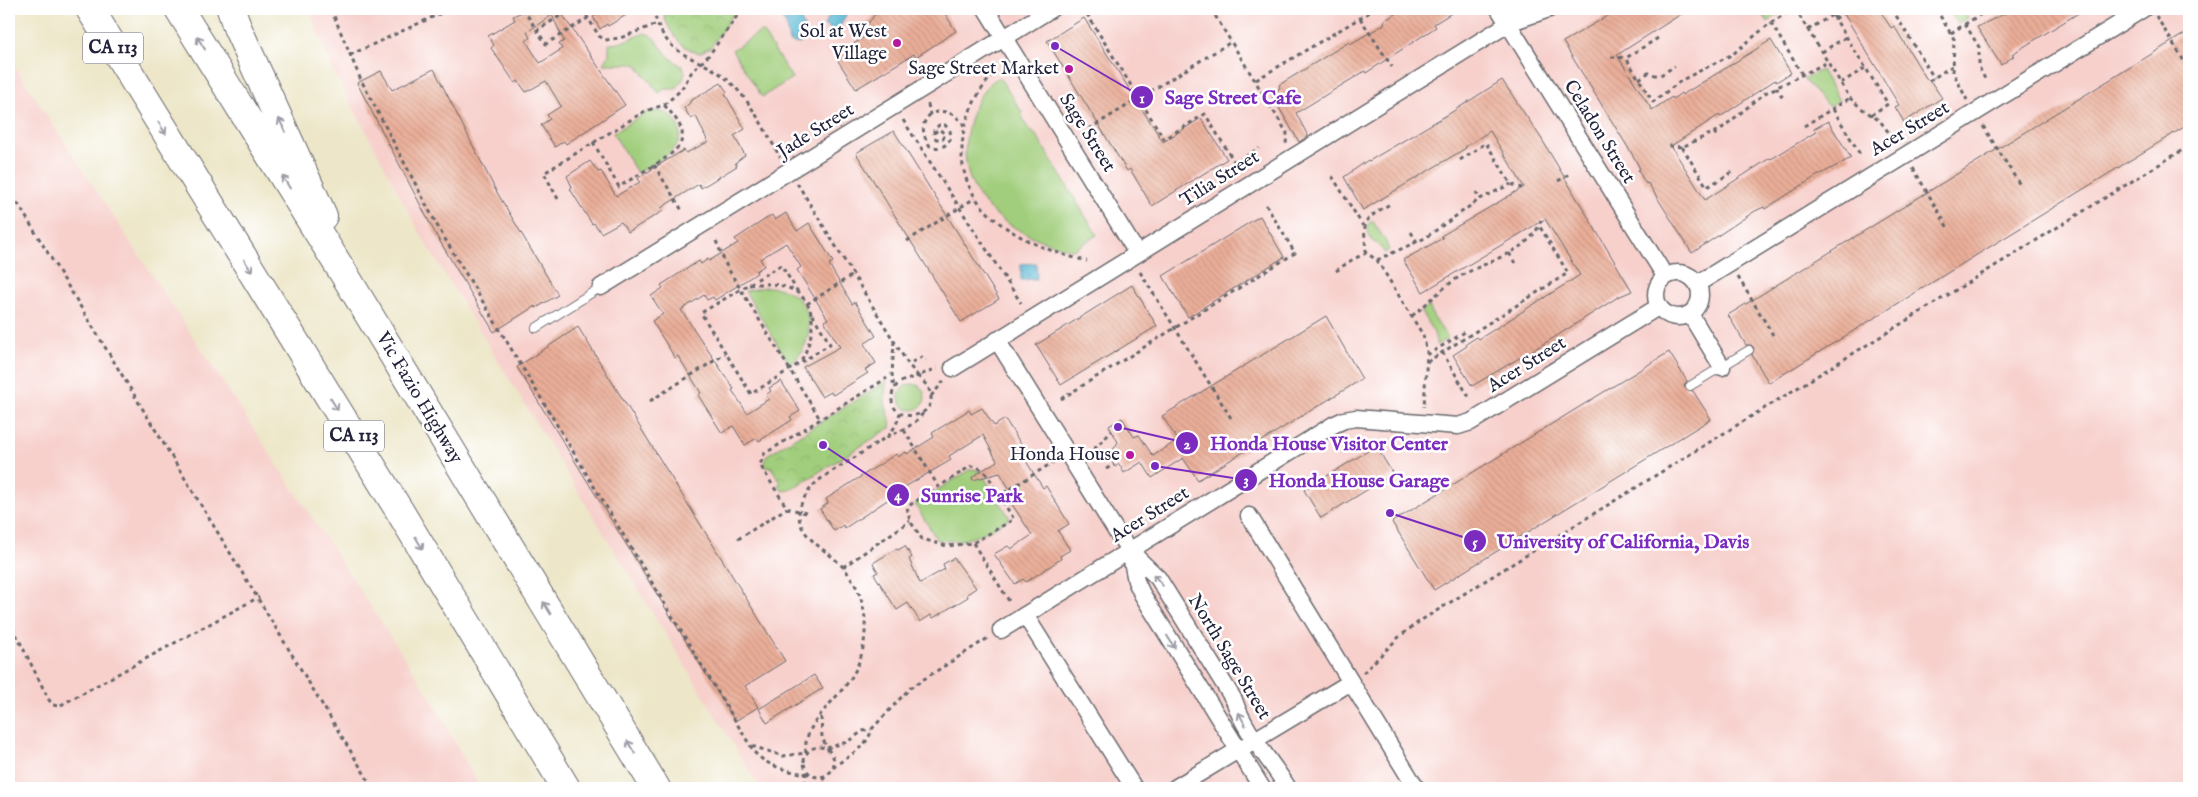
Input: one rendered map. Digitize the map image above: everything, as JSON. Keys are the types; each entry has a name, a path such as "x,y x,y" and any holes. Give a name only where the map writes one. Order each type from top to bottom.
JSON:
{"highway":[{"name":"CA 113","path":"90,9 404,518 566,788"},
{"name":"Vic Fazio Highway","path":"179,9 349,282 656,788"},
{"path":"231,9 278,117 315,194 349,282"}],"street":[{"name":"Sage Street","path":"986,9 1137,254"},
{"name":"Jade Street","path":"601,287 1051,9"},
{"name":"Celadon Street","path":"1499,9 1665,276"},
{"name":"Tilia Street","path":"953,368 1508,24 1527,9"},
{"name":"Tilia Street","path":"1508,24 1549,9"},
{"name":"Acer Street","path":"1697,284 1905,156 2149,11"},
{"path":"1683,273 1691,277 1697,284 1700,297 1698,304 1690,314 1683,317 1669,316 1658,307 1655,294 1656,287 1665,276 1683,273"},
{"name":"Acer Street","path":"1001,630 1333,424 1356,418 1458,426 1471,422 1658,307"},
{"path":"1690,314 1722,367"},
{"name":"North Sage Street","path":"997,340 1130,551 1158,578 1234,700 1239,716 1270,765 1288,788"},
{"path":"1249,516 1416,788"},
{"name":"North Sage Street","path":"1130,551 1136,581 1142,594 1262,788"},
{"path":"1026,615 1134,788"},
{"path":"1175,788 1351,682"}],"lane":[{"path":"536,328 601,287"},
{"path":"1690,386 1749,350"}],"path":[{"path":"331,9 350,55 439,229 754,752 766,763 779,768 807,772 820,777 825,776"},
{"path":"350,55 450,9"},
{"path":"523,9 546,44 588,18"},
{"path":"536,31 571,9"},
{"path":"582,9 599,36 605,40 620,38 657,24"},
{"path":"558,199 544,173 645,111 664,105 681,90 691,73 709,55 742,9"},
{"path":"1211,9 1287,133 1286,144"},
{"path":"1256,80 1374,9"},
{"path":"1626,58 1653,102 1682,80 1733,54 1771,23 1794,9 1850,98 1880,120 1905,156 1948,228"},
{"path":"1828,9 1888,104 1871,115"},
{"path":"1892,9 1934,78"},
{"path":"1951,33 1989,9"},
{"path":"2149,11 2189,69"},
{"path":"1808,30 1846,12"},
{"path":"1087,14 1164,139 1205,114 1235,163 1259,148"},
{"path":"1360,18 1392,67"},
{"path":"1771,23 1803,76"},
{"path":"1965,24 1979,47 1979,67 1985,79"},
{"path":"1822,52 1846,37"},
{"path":"1611,57 1626,58 1658,38"},
{"path":"1090,129 1231,42"},
{"path":"1669,146 1682,147 1714,132 1730,123 1776,87 1803,76 1828,62"},
{"path":"1639,79 1648,73 1659,76 1675,66"},
{"path":"1929,81 1952,66"},
{"path":"1841,83 1865,68"},
{"path":"993,74 976,97 965,127 961,154 962,168 966,181 975,198 1001,225 1010,231 1063,256 1087,261"},
{"path":"1776,87 1782,98"},
{"path":"1804,126 1850,98"},
{"path":"928,104 930,114"},
{"path":"593,142 619,187 672,154 681,143 682,132 678,122 664,105"},
{"path":"1833,109 1862,156"},
{"path":"934,133 936,126 945,125 950,131 951,137 942,147 930,146 922,129 924,121 930,114 941,110 952,112 965,127"},
{"path":"903,120 1021,304"},
{"path":"1714,132 1718,138"},
{"path":"1460,160 1486,144 1511,184 1522,188"},
{"path":"1351,682 1370,668 1399,637 1420,621 2189,146"},
{"path":"1682,147 1707,187 1734,170"},
{"path":"654,166 683,212"},
{"path":"1558,181 1571,173"},
{"path":"1332,176 1364,227"},
{"path":"1377,260 1418,242 1442,228 1480,199 1511,184"},
{"path":"9,188 373,788"},
{"path":"1476,192 1480,199"},
{"path":"907,241 975,198"},
{"path":"1366,253 1364,227 1368,217 1390,204"},
{"path":"1062,399 1295,253 1266,205"},
{"path":"1412,316 1456,279 1508,253 1532,237 1540,228 1542,219"},
{"path":"1427,362 1568,273 1540,228"},
{"path":"1411,232 1418,242"},
{"path":"716,241 727,266 820,419"},
{"path":"1366,253 1377,260 1423,335 1427,355 1423,422"},
{"path":"1336,271 1366,253"},
{"path":"1508,253 1515,263"},
{"path":"780,265 807,304 830,344 750,394 701,313 745,286 780,265"},
{"path":"1140,272 1231,418"},
{"path":"1735,272 1773,335"},
{"path":"807,304 854,274"},
{"path":"745,286 770,283 782,285 798,292"},
{"path":"801,362 812,337 811,312"},
{"path":"1427,355 1465,332"},
{"path":"806,788 805,746 814,721 821,716 855,673 865,640 863,605 857,589 843,567 812,542 805,533 799,511 802,501 817,481 888,437 904,430 918,420 928,408 931,396 927,385 918,376 894,340 892,367 894,389 892,400 900,413 912,417 924,412"},
{"path":"1442,352 1469,397"},
{"path":"650,401 725,354"},
{"path":"912,362 922,357 926,360"},
{"path":"894,389 901,381 918,376"},
{"path":"806,513 787,508 760,465 764,454 886,378"},
{"path":"888,437 896,425 900,413"},
{"path":"904,430 938,486"},
{"path":"1094,449 1112,431"},
{"path":"999,496 1068,453"},
{"path":"1106,469 1114,465"},
{"path":"971,466 979,467 984,470 1014,519 973,543 947,546 922,539 910,521 907,506 938,486 971,466"},
{"path":"738,539 787,508"},
{"path":"843,567 910,521"},
{"path":"973,543 1009,601"},
{"path":"9,620 49,700 53,705 59,706 258,597"},
{"path":"820,788 825,776 863,745 870,737 871,730 910,688 1001,630"},
{"path":"821,716 822,737 834,757 833,768"},
{"path":"751,746 783,756 806,753 816,746 827,748 847,742 863,731 871,730"}],"shaded area":[{"path":"309,9 2189,9 2189,788 760,788 422,237 332,68"},
{"path":"9,58 431,698 480,788 9,788"}],"green space":[{"path":"662,9 736,9 711,47 700,53 680,43 667,23"},
{"path":"1760,9 1782,9 1784,11 1768,22"},
{"path":"1948,9 1964,9 1968,18 1958,24"},
{"path":"762,31 792,78 762,97 732,50"},
{"path":"645,33 652,36 669,57 683,67 685,73 676,89 664,89 659,93 636,64 604,64 609,55 609,44 619,43"},
{"path":"1821,70 1839,100 1829,107 1803,79"},
{"path":"999,78 1022,112 1026,125 1036,135 1097,235 1073,250 1048,243 1024,233 1004,221 986,206 974,188 967,167 966,142 972,114 986,88"},
{"path":"654,111 673,117 680,132 679,140 669,154 637,173 613,133 647,112"},
{"path":"1372,220 1389,250 1385,253 1379,245 1372,241 1367,230 1367,226"},
{"path":"765,287 781,289 793,295 802,304 808,315 807,340 800,353 790,365 745,291"},
{"path":"1429,306 1434,318 1448,338 1437,345 1434,333 1421,312"},
{"path":"887,381 885,400 890,428 790,490 783,491 778,485 781,483 771,467 767,468 764,463 767,455"},
{"path":"912,384 922,387 925,397 922,407 912,410 902,407 899,397 902,387"},
{"path":"971,469 978,470 982,474 1010,518 983,533 967,539 937,540 915,504"}],"water":[{"path":"781,9 805,9 800,17 807,36 805,41 799,44 789,42 786,25 779,14"},
{"path":"834,9 849,9 837,32 824,25"},
{"path":"1036,263 1037,279 1021,280 1021,264"}],"building":[{"path":"529,9 562,9 559,10 625,105 566,144 564,141 555,147 541,125 550,119 547,115 561,106 546,81 526,92 518,81 515,83 491,48 494,45 488,36 515,20 513,16","holes":["552,15 564,41 559,44 562,49 540,63 526,41 530,38 527,32"]},
{"path":"593,9 636,9 600,29 593,17 596,15"},
{"name":"Sol at West Village","path":"879,9 942,9 956,31 916,57 914,54 856,89 835,56 866,36 863,30"},
{"path":"1403,9 1458,9 1434,24 1436,27 1366,73 1365,71 1296,113 1308,136 1299,142 1271,94 1280,88 1279,85 1349,42 1350,44 1385,24 1384,21"},
{"path":"1616,9 1689,9 1617,55 1652,110 1672,97 1673,99 1681,93 1682,95 1771,40 1791,73 1776,82 1775,80 1720,117 1719,115 1671,146 1705,200 1770,158 1816,132 1814,129 1828,121 1851,158 1815,177 1765,209 1764,207 1755,211 1692,253 1648,183 1646,184 1638,170 1640,169 1635,159 1563,42"},
{"path":"1841,9 1879,9 1891,28 1894,26 1926,78 1942,98 1904,122 1895,107 1899,105"},
{"path":"2014,9 2085,9 2012,54 2014,56 2001,65 1977,27"},
{"path":"1084,18 1163,142 1201,118 1227,159 1152,206 1130,169 1127,171 1047,41"},
{"path":"2189,31 2189,124 1769,383 1752,355 1754,348 1751,345 1746,345 1728,315"},
{"path":"434,69 495,189 558,295 536,308 535,306 494,332 435,233 357,83 381,71 392,90"},
{"path":"1502,80 1541,138 1632,291 1618,297 1472,386 1453,355 1477,337 1479,339 1580,275 1545,219 1423,292 1403,260 1443,238 1441,236 1524,187 1490,131 1466,148 1363,210 1344,177 1368,160 1452,112"},
{"path":"721,83 727,92 725,94 745,129 734,136 745,155 735,163 737,166 701,188 699,184 661,208 663,211 628,232 621,222 601,233 594,223 592,224 570,189 572,187 567,176 590,161 598,172 601,171 616,196 640,182 638,178 684,150 686,153 708,142 696,116 691,119 684,108 690,101"},
{"path":"894,131 999,299 961,322 856,153"},
{"path":"786,213 797,231 809,223 833,262 829,264 852,304 855,302 876,336 864,344 876,363 865,370 868,373 833,395 831,392 822,397 803,367 840,347 824,321 828,319 797,270 801,267 786,243 760,259 764,266 737,286 715,300 713,297 707,300 704,295 681,310 734,389 732,390 747,413 769,399 766,395 771,391 769,388 781,381 800,411 790,417 792,420 759,441 757,438 745,445 733,426 722,433 698,395 701,393 678,356 675,358 652,321 663,314 651,296 663,288 661,285 699,261 701,264 708,259 709,261 738,243 735,239 772,215 775,220"},
{"path":"1260,216 1284,257 1188,317 1163,276"},
{"path":"1132,285 1157,326 1061,385 1036,345"},
{"path":"1326,316 1362,379 1198,480 1183,458 1152,478 1142,462 1124,473 1119,464 1115,467 1109,457 1118,442 1109,426 1122,418 1134,437 1139,435 1153,456 1178,440 1162,416"},
{"path":"578,327 785,661 745,686 758,707 735,721 517,367"},
{"path":"1669,352 1687,381 1684,386 1686,389 1693,391 1711,419 1434,590 1392,522"},
{"path":"982,408 994,426 1005,419 1028,455 1024,458 1043,488 1046,486 1069,524 1058,531 1070,550 1060,556 1061,559 1026,582 1023,579 1015,584 994,554 1008,546 1011,549 1032,535 1010,501 1016,499 1000,473 973,480 972,477 997,461 983,435 949,456 951,460 903,488 845,528 843,525 834,531 820,509 828,503 826,499 896,454 898,457 906,452 907,454 934,437 932,433 969,410 971,414"},
{"path":"1376,446 1393,474 1321,518 1304,490"},
{"path":"905,546 912,557 909,559 920,583 945,569 943,564 954,558 976,588 967,594 968,597 933,618 931,615 920,622 908,603 897,610 874,574 878,572 873,563 896,549 898,550"},
{"path":"814,675 823,688 767,723 759,709"}],"place":[{"name":"Sol at West Village","path":"897,43"},
{"name":"Sage Street Cafe","path":"1055,46"},
{"name":"Sage Street Market","path":"1069,69"},
{"name":"Honda House Visitor Center","path":"1118,427"},
{"name":"Sunrise Park","path":"823,445"},
{"name":"Honda House","path":"1130,455"},
{"name":"Honda House Garage","path":"1155,466"},
{"name":"University of California, Davis","path":"1390,513"}]}
